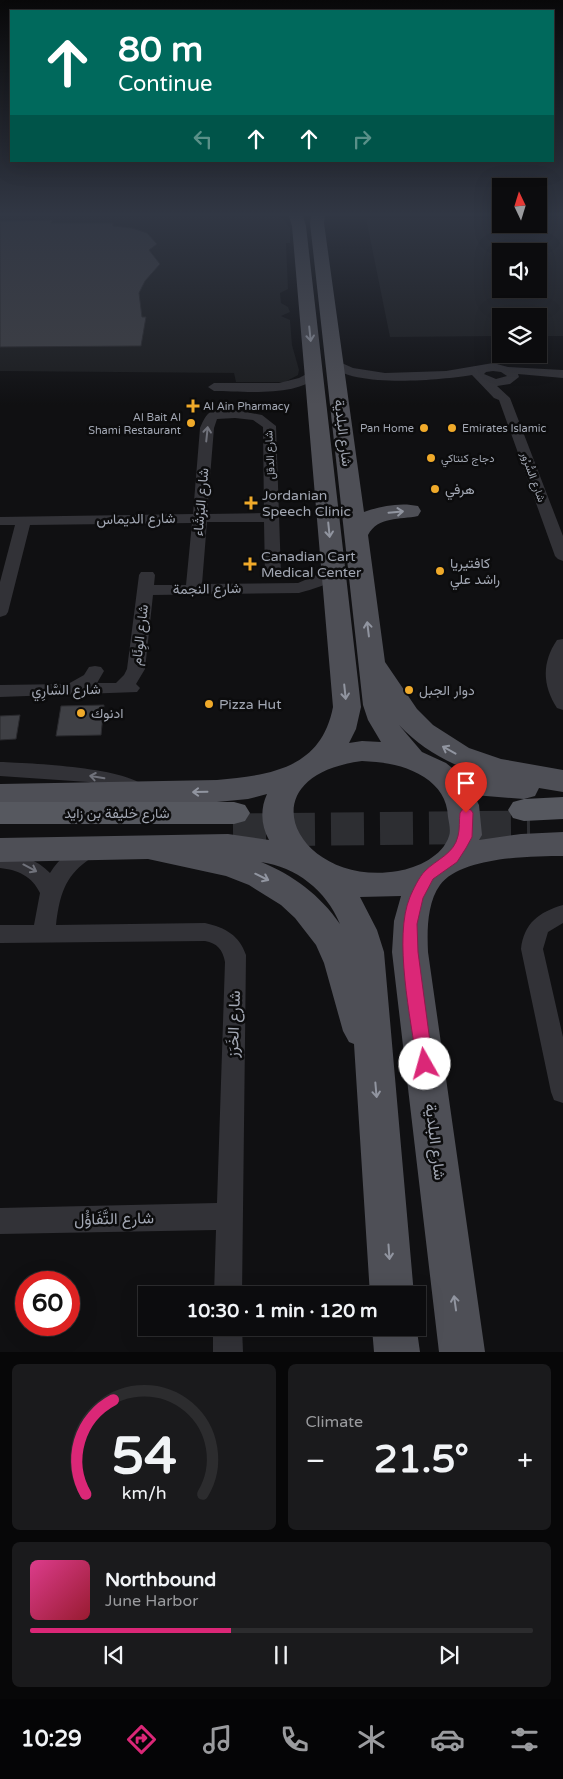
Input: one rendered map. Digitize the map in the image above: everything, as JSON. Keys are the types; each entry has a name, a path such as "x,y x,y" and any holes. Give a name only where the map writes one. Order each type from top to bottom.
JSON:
{"highway":[{"path":"563,808 527,818 563,826"},
{"name":"شارع خليفة بن زايد","path":"0,813 234,821 0,831"}],"main road":[{"name":"شارع البلدية","path":"310,279 314,374 346,707 345,719 336,742 320,760"},
{"name":"شارع البلدية","path":"319,279 335,364 380,716 392,738 411,758"},
{"path":"356,535 361,526 372,517 380,514 410,511"},
{"path":"372,661 405,714 415,725 439,744 489,767 527,776 563,781"},
{"path":"0,795 232,790 264,786 293,778 320,760 346,752 387,753 411,758 430,768 448,781 462,802 467,825 465,837 440,867"},
{"path":"293,778 281,798 278,819 285,841 339,893 356,920 366,952 391,1286"},
{"path":"448,781 494,787 563,787"},
{"path":"0,850 228,846 266,851 308,865 345,882 380,886 397,885 490,849 563,844"},
{"path":"147,847 177,856 244,869 277,885 306,907 329,936 339,955 353,1010 373,1050"},
{"name":"شارع البلدية","path":"440,867 419,892 412,911 410,952 462,1352"},
{"path":"396,1336 397,1352"}],"street":[{"path":"335,364 352,373 369,376 483,377 493,368 508,377 563,374"},
{"path":"282,386 302,381 314,374"},
{"path":"338,390 369,376"},
{"name":"شارع السُّرُور","path":"483,377 498,395 504,398 556,517 563,556"},
{"path":"504,398 508,377"},
{"path":"214,387 282,386 298,389 316,397"},
{"name":"شارع الدقل","path":"212,415 252,416 262,419 269,426 274,574"},
{"name":"شارع البَرْشَاء","path":"194,590 208,428 212,415"},
{"name":"شارع الديماس","path":"0,521 272,517"},
{"path":"0,612 6,570 24,520"},
{"name":"شارع النجمة","path":"146,583 194,590 299,588 315,584 333,573"},
{"name":"شارع الوِئَام","path":"120,688 132,678 136,670 146,583"},
{"name":"شارع النجمة","path":"299,588 336,602"},
{"path":"563,644 554,657 552,670 563,704"},
{"path":"72,690 91,678 95,671 98,681 120,688"},
{"name":"شارع السَّارِي","path":"0,691 120,688"},
{"path":"0,769 104,778 143,792"},
{"path":"44,933 50,891 66,867 91,848"},
{"path":"0,860 14,862 31,868 43,878 50,891"},
{"path":"563,914 545,921 537,928 532,938 532,949 563,1092"},
{"name":"شارع الخَرَز","path":"0,934 205,932 221,936 232,947 236,962 228,1286"},
{"name":"شارع التَّفَاؤُل","path":"0,1221 229,1216"},
{"path":"228,1336 228,1352"}],"shaded area":[{"path":"0,279 288,279 288,289 280,293 281,303 288,307 290,312 281,316 290,320 292,345 299,370 298,375 285,382 236,382 234,373 0,371"},
{"path":"378,279 492,279 492,298 547,298 547,279 563,279 563,336 547,336 547,308 492,308 492,336 390,337"}],"building":[{"path":"0,279 147,279 139,293 142,317 146,317 141,346 0,347"},
{"name":"ادنوك","path":"104,705 101,735 56,736 61,706"},
{"path":"20,715 16,739 0,740 0,716"}],"tunnel":[{"path":"233,830 530,827"}],"place":[{"name":"Al Ain Pharmacy","path":"193,406"},
{"name":"Al Bait Al Shami Restaurant","path":"191,423"},
{"name":"Pan Home","path":"424,428"},
{"name":"Emirates Islamic","path":"452,428"},
{"name":"دجاج كنتاكي","path":"431,458"},
{"name":"هرفي","path":"435,489"},
{"name":"Jordanian Speech Clinic","path":"251,503"},
{"name":"Canadian Cart Medical Center","path":"250,564"},
{"name":"كافتيريا راشد علي","path":"440,571"},
{"name":"دوار الجبل","path":"409,690"},
{"name":"Pizza Hut","path":"209,704"},
{"name":"ادنوك","path":"81,713"}],"route":[{"path":"425,1064 410,952 412,911 416,898 428,875 441,868 460,848 465,837 466,813"}]}
